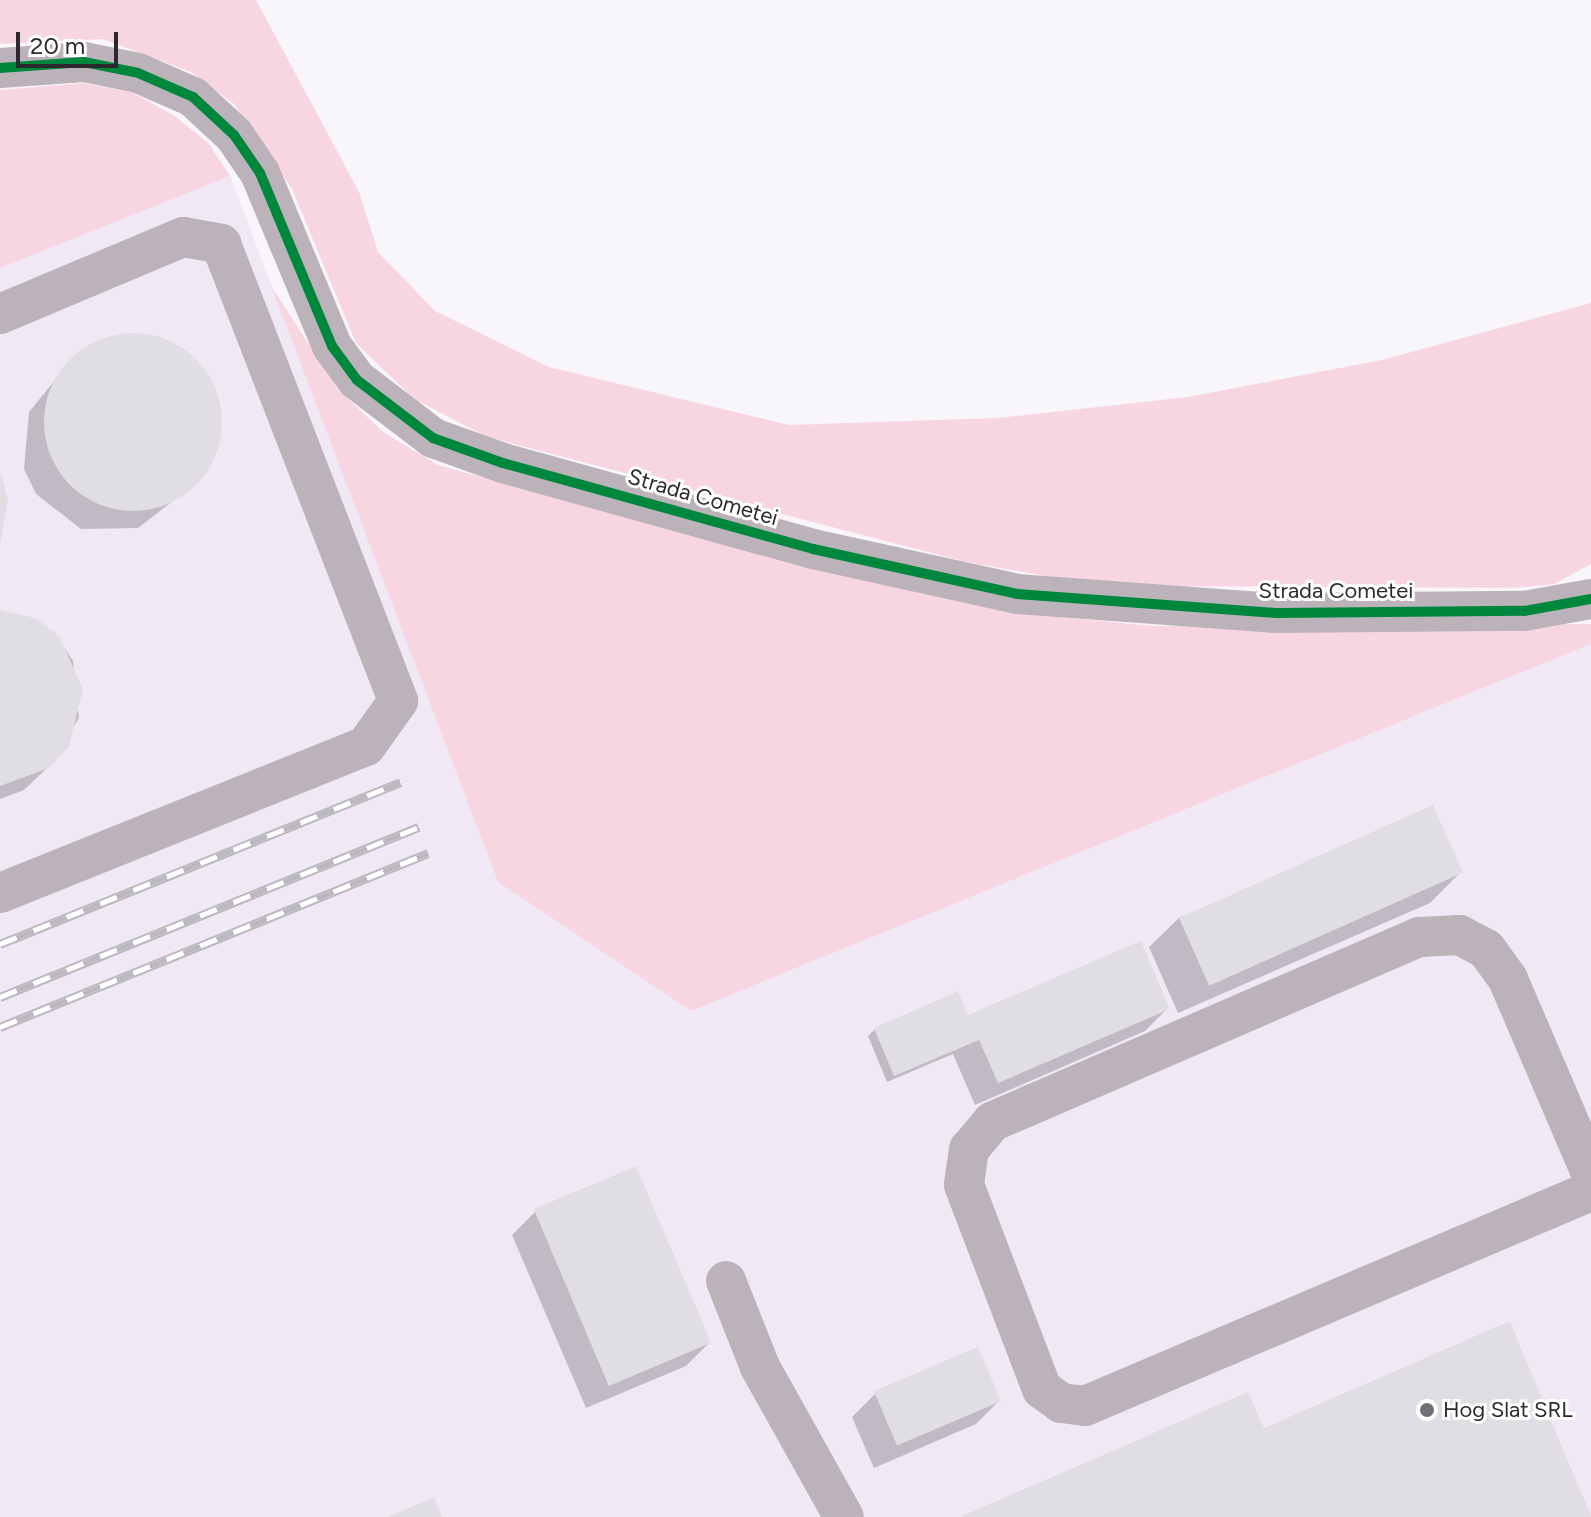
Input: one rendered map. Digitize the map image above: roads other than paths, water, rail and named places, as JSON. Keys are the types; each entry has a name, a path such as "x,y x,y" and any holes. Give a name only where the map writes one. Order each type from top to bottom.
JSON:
{"street":[{"name":"Strada Cometei","path":"0,68 84,62 193,97 234,135 260,173 332,346 357,380 433,438 503,463 813,549 1017,594 1276,613 1524,611 1591,599"},
{"path":"0,314 183,237 221,244 398,701 366,746 0,893"},
{"path":"1591,1173 1508,979 1486,949 1460,935 1419,937 992,1122 969,1149 964,1185 1042,1389 1061,1403 1085,1406 1591,1191"},
{"path":"726,1281 760,1367 844,1517"}],"railway":[{"path":"0,944 401,782"},
{"path":"0,997 419,827"},
{"path":"0,1027 428,853"}],"place":[{"name":"Hog Slat SRL","path":"1427,1410"}]}
